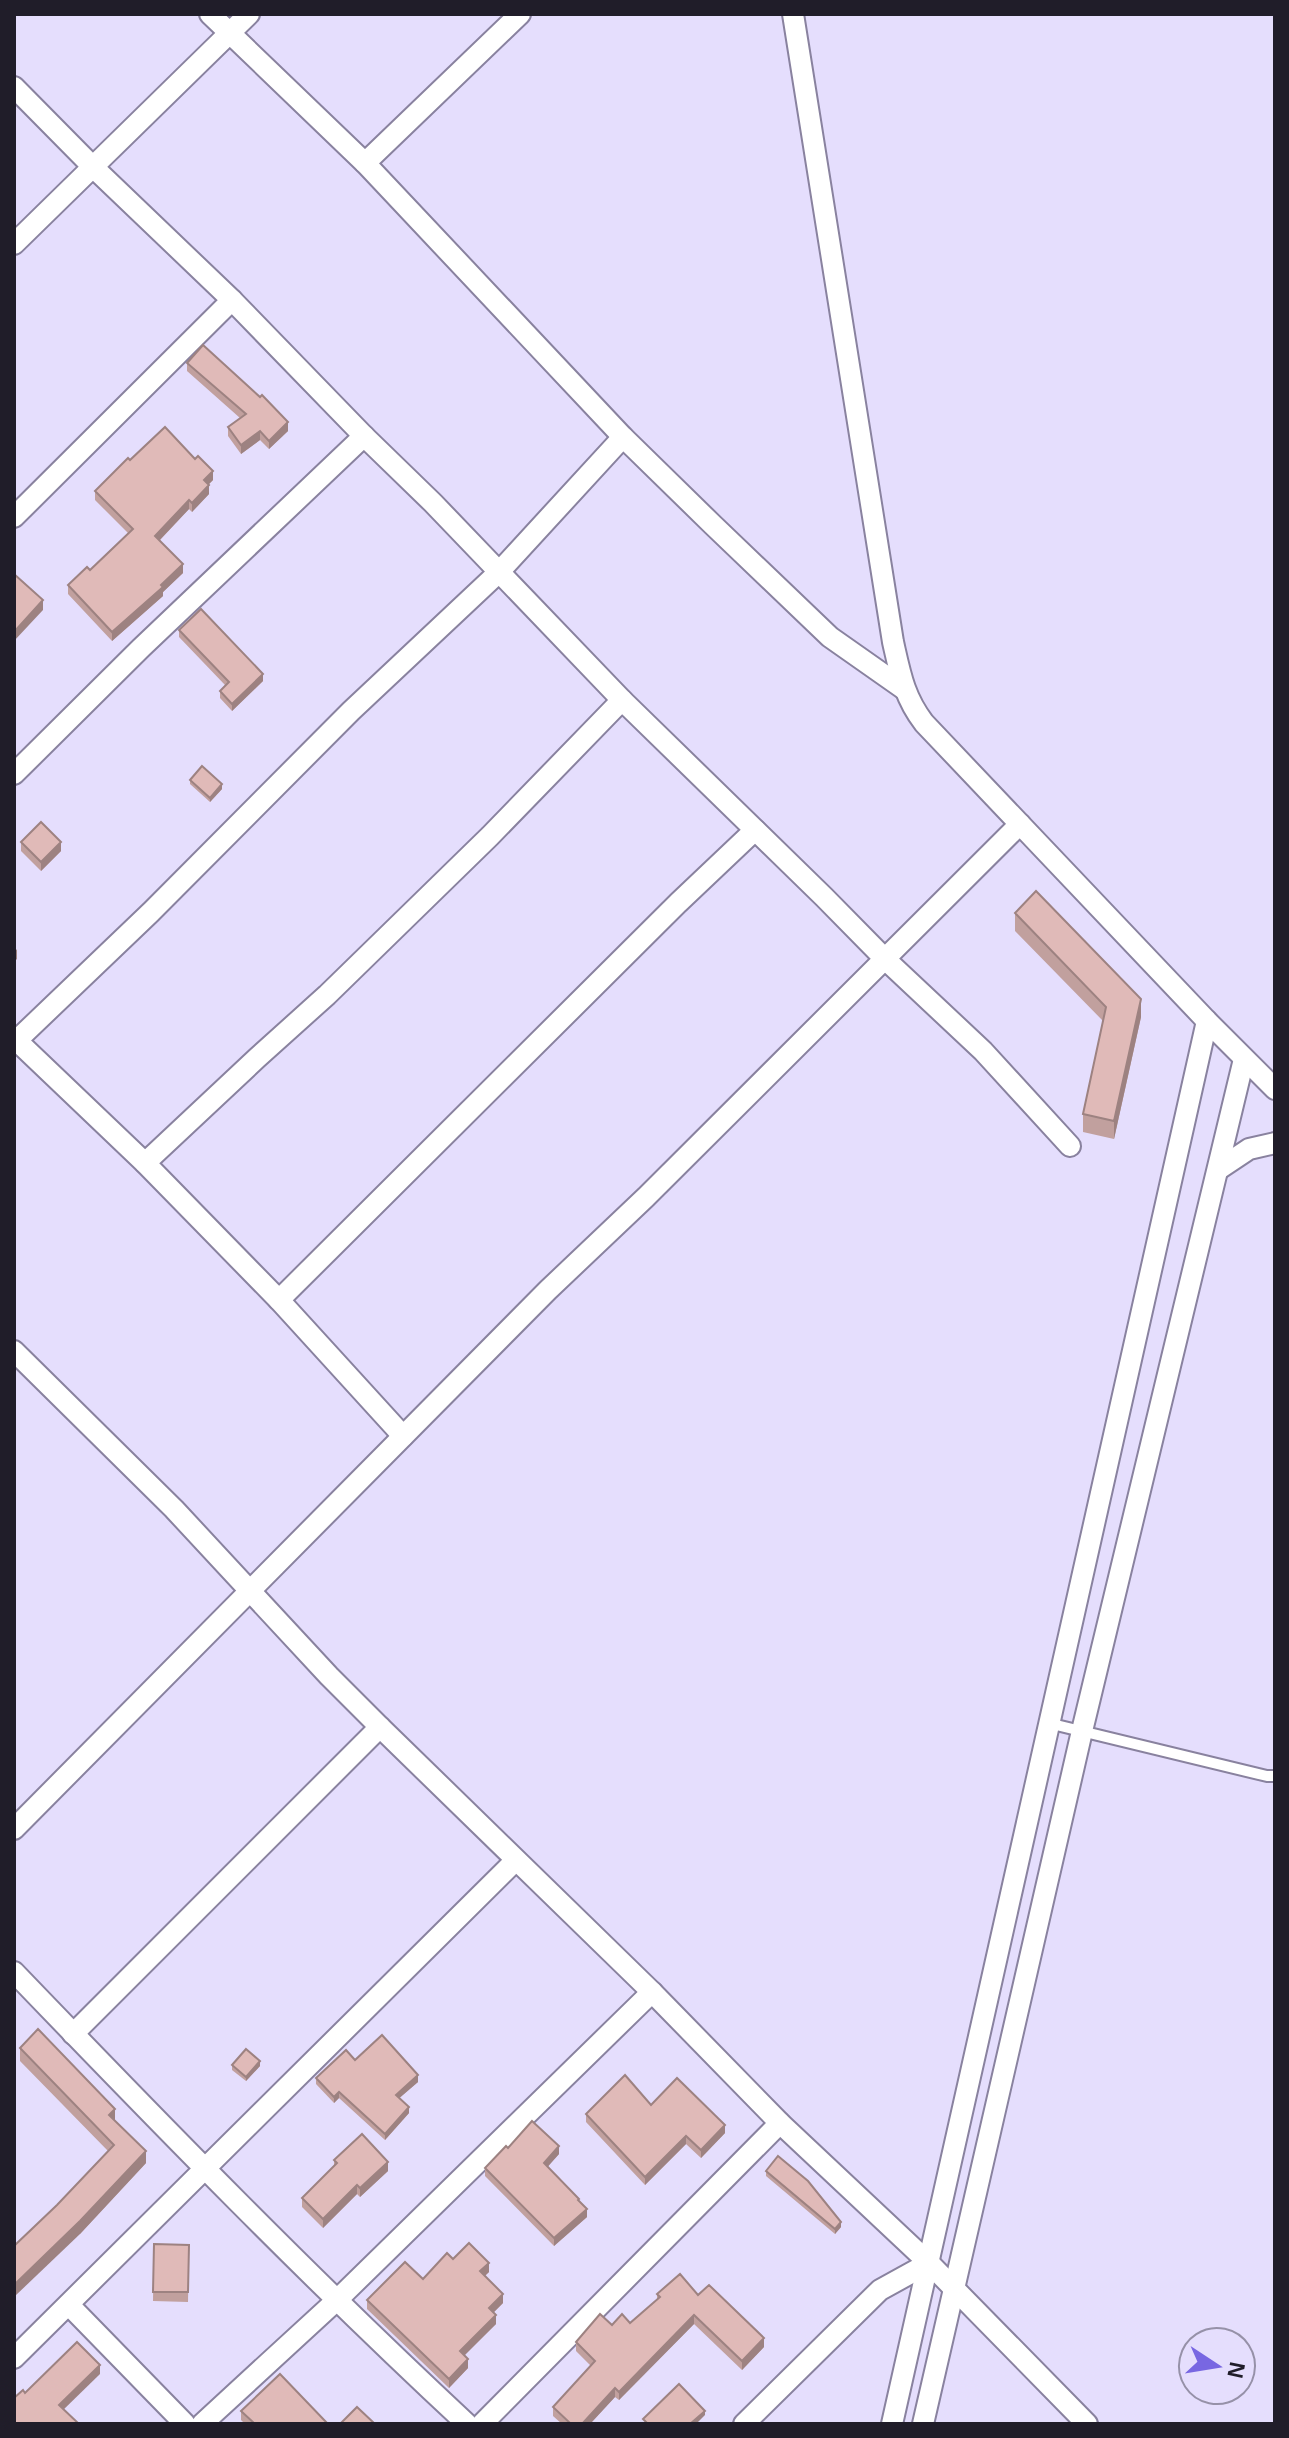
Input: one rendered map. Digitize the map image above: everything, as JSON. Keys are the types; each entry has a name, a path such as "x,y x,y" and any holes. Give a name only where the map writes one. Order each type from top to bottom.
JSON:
{"street":[{"path":"210,14 365,163 623,437 830,637 904,689"},
{"path":"14,244 249,14"},
{"path":"365,163 520,14"},
{"path":"793,14 893,642 911,706 1207,1021 1275,1089"},
{"path":"14,87 232,300 622,700 983,1051 1070,1146"},
{"path":"14,517 232,300"},
{"path":"14,774 141,648 364,436"},
{"path":"403,1436 279,1300 145,1163 15,1040 151,912 351,711 499,572 623,437"},
{"path":"145,1163 327,995 490,836 622,700"},
{"path":"14,1829 548,1290 646,1197 1020,824"},
{"path":"279,1300 755,830"},
{"path":"892,2424 1207,1021"},
{"path":"923,2424 1082,1731 1244,1059"},
{"path":"1219,1169 1249,1149 1275,1143"},
{"path":"14,1351 174,1509 329,1676 652,1992 780,2123 929,2263 1087,2424"},
{"path":"73,2034 380,1727"},
{"path":"14,2358 515,1861"},
{"path":"14,1972 204,2168 467,2424"},
{"path":"202,2424 338,2299 652,1992"},
{"path":"482,2424 780,2123"},
{"path":"744,2424 880,2290 929,2263"},
{"path":"69,2305 185,2424"}],"lane":[{"path":"1048,1723 1272,1778"}],"building":[{"path":"203,345 260,397 262,395 288,422 269,441 260,431 241,445 228,427 246,414 187,363"},
{"path":"165,427 195,459 198,456 213,471 204,480 209,485 192,503 189,500 155,536 183,564 161,585 163,587 112,632 68,585 87,567 90,570 133,529 95,491"},
{"path":"14,574 43,600 14,632"},
{"path":"201,609 263,674 232,704 220,691 229,682 179,630"},
{"path":"202,766 222,784 210,798 190,780"},
{"path":"41,822 61,842 41,862 21,842"},
{"path":"1036,891 1141,999 1114,1121 1083,1114 1106,1007 1015,913"},
{"path":"38,2029 115,2109 109,2115 146,2151 14,2285 14,2246 114,2145 20,2048"},
{"path":"382,2035 418,2075 396,2095 409,2107 385,2134 339,2092 334,2097 316,2078 346,2050 355,2060"},
{"path":"246,2049 260,2061 246,2077 232,2065"},
{"path":"625,2075 651,2105 677,2078 725,2125 701,2150 686,2136 645,2177 586,2114"},
{"path":"532,2121 559,2146 544,2163 587,2209 554,2238 485,2168"},
{"path":"362,2134 388,2162 360,2188 357,2185 323,2219 302,2198 337,2163 334,2160"},
{"path":"778,2156 808,2181 841,2222 835,2229 766,2171"},
{"path":"469,2243 489,2263 480,2271 503,2294 489,2308 496,2315 460,2351 468,2359 449,2379 367,2300 405,2262 423,2279 447,2253 453,2259"},
{"path":"154,2244 189,2245 188,2292 153,2292"},
{"path":"680,2274 698,2295 709,2285 764,2338 742,2361 694,2315 619,2392 615,2388 582,2424 571,2424 553,2407 595,2361 576,2342 600,2314 612,2325 622,2314 630,2323 660,2297 657,2294"},
{"path":"77,2342 100,2365 59,2405 79,2424 14,2424 14,2398 23,2390 25,2393"},
{"path":"280,2374 328,2424 255,2424 241,2411"},
{"path":"679,2384 705,2411 690,2424 648,2424 643,2419"},
{"path":"357,2407 375,2424 340,2424"}]}
